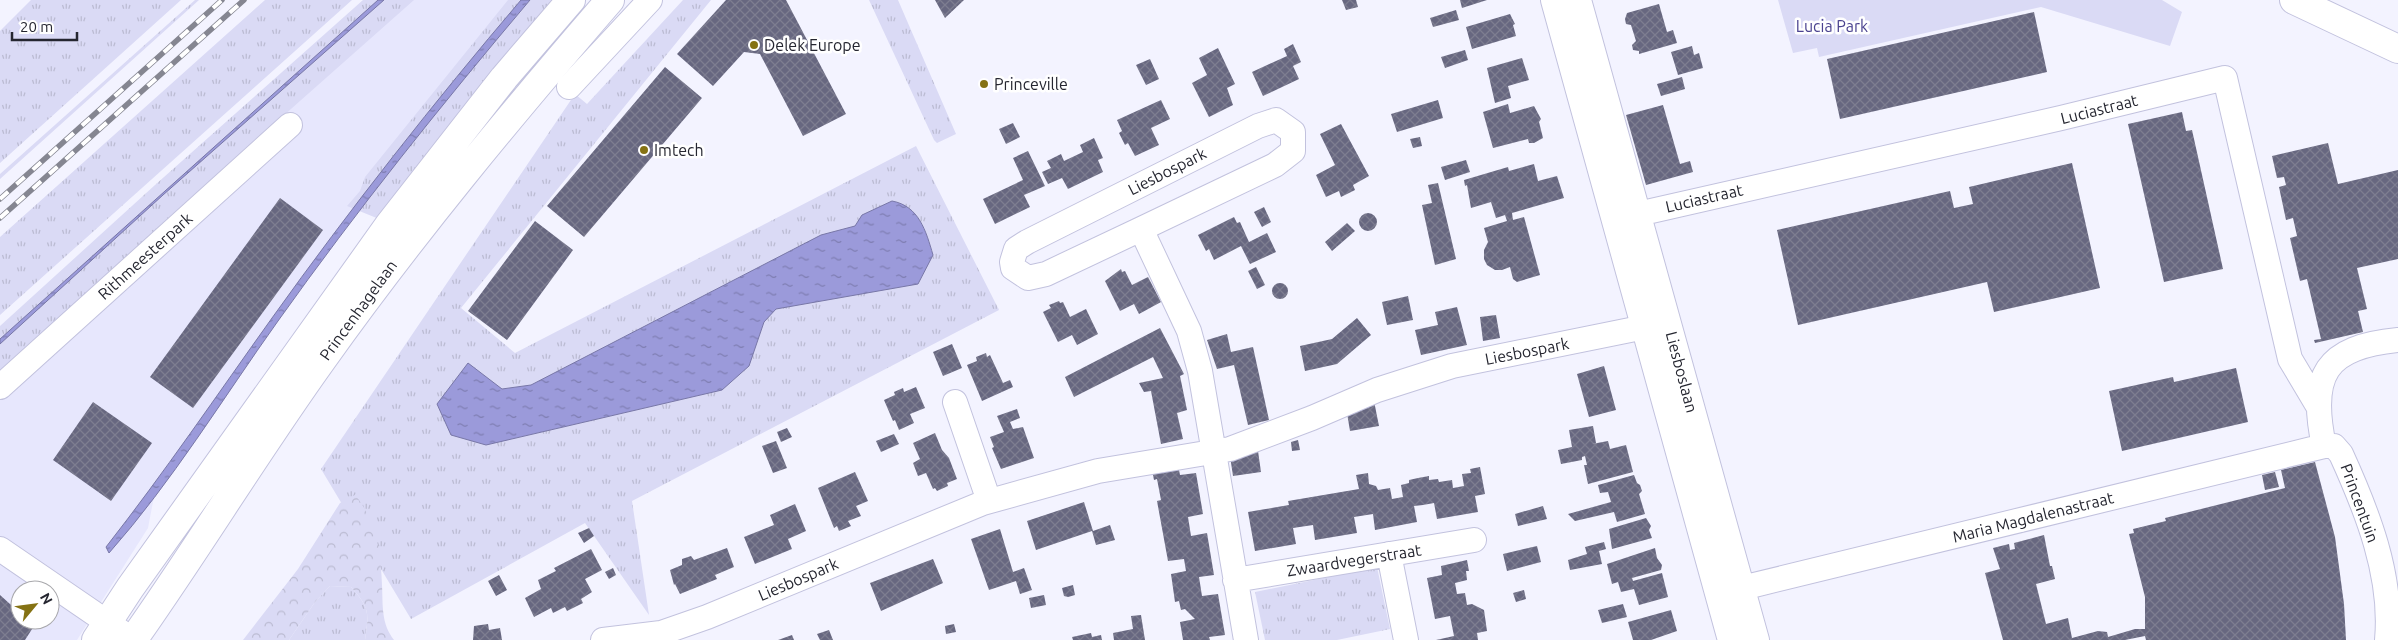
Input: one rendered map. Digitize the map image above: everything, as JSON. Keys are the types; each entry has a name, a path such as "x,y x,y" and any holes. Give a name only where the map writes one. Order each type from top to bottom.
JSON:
{"main road":[{"name":"Princenhagelaan","path":"101,631 389,225 504,78 571,0"},
{"name":"Princenhagelaan","path":"133,640 321,362 395,260 526,97 610,0"},
{"name":"Liesboslaan","path":"1555,0 1596,107 1646,327 1732,640"},
{"path":"2294,0 2398,49"}],"street":[{"path":"569,87 650,0"},
{"name":"Liesboslaan","path":"1579,0 1596,107 1638,214 1756,640"},
{"name":"Luciastraat","path":"1638,214 2062,118 2225,78 2290,359 2318,406"},
{"name":"Liesbospark","path":"1276,120 1293,132 1293,151 1275,165 1141,229 1046,274 1028,278 1013,268 1016,250 1026,242 1258,126 1276,120"},
{"name":"Rithmeesterpark","path":"0,387 290,125"},
{"path":"1141,229 1189,331 1200,371 1246,640"},
{"name":"Liesbospark","path":"603,640 662,636 989,501 1098,471 1214,450 1230,449 1312,418 1376,390 1452,366 1646,327"},
{"path":"2324,446 2318,406 2324,377 2336,360 2348,350 2366,344 2398,340"},
{"path":"955,402 989,501"},
{"name":"Maria Magdalenastraat","path":"1742,588 2324,446"},
{"name":"Princentuin","path":"2324,446 2336,448 2343,457 2382,569 2393,608 2387,640"},
{"name":"Zwaardvegerstraat","path":"1235,580 1474,540"},
{"path":"0,549 101,631 133,640"},
{"path":"1389,554 1406,640"}],"shaded area":[{"path":"369,0 521,0 435,104 333,235 157,481 148,528 77,640 0,640 0,331"}],"green space":[{"path":"31,0 181,0 0,163 0,31"},
{"path":"195,0 199,0 0,179 0,174"},
{"path":"265,0 352,0 0,315 0,237"},
{"path":"363,0 414,0 178,209 0,372 0,326"},
{"path":"508,0 563,0 384,221 347,206 360,191 365,177"},
{"path":"683,0 711,0 461,308 515,353 916,146 999,310 632,501 649,615 585,523 411,619 321,469 575,94 587,104"},
{"path":"869,0 898,0 956,134 937,143 934,140"},
{"name":"Lucia Park","path":"1778,0 2162,0 2182,12 2170,46 2041,7 1819,57 1817,48 1793,53"},
{"path":"355,495 368,515 376,537 379,549 383,614 394,640 365,640 367,611 362,600 351,587 330,586 315,602 289,640 243,640 298,569 340,503"},
{"path":"1377,567 1390,629 1337,640 1265,640 1255,592"},
{"path":"330,586 351,587 362,600 367,611 365,640 289,640 315,602"}],"water":[{"path":"378,0 384,0 163,195 0,344 0,339"},
{"path":"521,0 530,0 432,118 369,198 278,321 176,469 109,553 106,547 170,462 272,318 362,196 456,77"},
{"path":"892,201 909,208 915,214 924,229 933,255 918,284 776,309 764,322 749,366 722,390 486,445 451,435 437,404 468,363 502,389 531,385 821,235 855,226 862,215"}],"building":[{"path":"726,0 786,0 846,114 803,136 760,54 744,52 713,86 677,54"},
{"path":"935,0 964,0 945,18"},
{"path":"1342,0 1356,0 1358,7 1346,10"},
{"path":"1460,0 1487,0 1462,8"},
{"path":"1659,4 1667,32 1673,30 1677,43 1639,54 1639,51 1633,50 1632,45 1636,41 1631,25 1626,24 1627,13"},
{"path":"1456,10 1459,20 1433,27 1430,18"},
{"path":"2034,12 2047,72 1840,119 1827,59"},
{"path":"1510,14 1515,24 1513,25 1516,36 1472,49 1466,27"},
{"path":"1293,44 1301,62 1293,66 1299,79 1263,96 1252,72 1287,56 1284,49"},
{"path":"1692,46 1694,55 1699,53 1703,68 1678,75 1671,52"},
{"path":"1218,48 1235,84 1227,88 1233,105 1209,117 1192,83 1207,75 1199,58"},
{"path":"1465,50 1468,60 1445,68 1441,57"},
{"path":"1522,58 1529,80 1508,86 1511,98 1495,103 1487,68"},
{"path":"1150,59 1159,79 1146,85 1136,65"},
{"path":"665,67 702,98 584,237 547,206"},
{"path":"1682,77 1685,89 1661,96 1657,84"},
{"path":"1161,100 1170,119 1151,128 1159,145 1135,156 1128,143 1125,145 1119,133 1122,131 1117,120"},
{"path":"1438,100 1443,118 1397,132 1391,114"},
{"path":"1508,104 1510,113 1534,106 1541,119 1539,122 1543,138 1534,143 1529,143 1528,139 1493,148 1483,112"},
{"path":"1663,105 1680,164 1690,161 1693,172 1646,185 1626,115"},
{"path":"2182,112 2186,131 2192,130 2223,269 2164,282 2128,124"},
{"path":"1013,123 1020,137 1006,144 999,129"},
{"path":"1341,124 1369,176 1353,185 1355,190 1341,197 1339,191 1326,197 1316,175 1335,165 1320,134"},
{"path":"1420,137 1422,146 1413,148 1410,139"},
{"path":"1094,138 1103,158 1098,160 1103,172 1068,189 1062,178 1048,184 1042,172 1051,168 1047,161 1061,154 1064,161 1083,152 1080,145"},
{"path":"2328,143 2338,184 2398,170 2398,259 2357,268 2367,309 2358,311 2363,332 2315,343 2314,340 2321,339 2307,279 2300,281 2290,238 2297,236 2293,218 2286,220 2279,187 2286,185 2284,177 2277,178 2272,156"},
{"path":"1028,151 1045,186 1024,195 1030,207 995,224 983,199 1023,180 1013,158"},
{"path":"1466,160 1470,172 1445,180 1441,167"},
{"path":"2072,163 2100,288 1994,312 1987,282 1798,325 1777,230 1950,191 1954,208 1973,204 1969,187"},
{"path":"1534,164 1538,181 1557,176 1564,198 1512,213 1513,220 1524,217 1540,275 1517,282 1513,279 1510,267 1495,270 1487,265 1484,259 1484,250 1488,242 1484,228 1507,221 1505,215 1496,218 1491,202 1471,208 1467,185 1465,186 1464,180 1508,167 1509,171"},
{"path":"1438,183 1456,259 1435,265 1422,205 1432,203 1428,185"},
{"path":"280,198 323,230 193,408 150,377"},
{"path":"1264,207 1271,222 1262,227 1254,212"},
{"path":"1364,213 1372,213 1377,218 1375,229 1364,231 1359,226 1359,218"},
{"path":"1234,217 1237,223 1240,222 1249,242 1267,233 1276,252 1250,264 1241,246 1214,260 1209,249 1206,251 1198,235"},
{"path":"535,221 573,250 507,340 468,311"},
{"path":"1347,223 1355,231 1332,251 1325,242"},
{"path":"1256,267 1265,285 1257,289 1248,271"},
{"path":"1121,269 1122,272 1125,271 1132,285 1148,277 1161,302 1139,314 1134,304 1120,311 1105,281"},
{"path":"1280,283 1286,285 1288,291 1286,297 1280,299 1274,297 1272,291 1274,285"},
{"path":"1408,296 1413,320 1387,325 1382,302"},
{"path":"1059,301 1060,303 1063,302 1070,317 1086,309 1098,334 1077,345 1072,335 1058,342 1043,312 1051,308 1049,305"},
{"path":"1457,307 1467,345 1421,355 1415,330 1438,325 1435,312"},
{"path":"1496,315 1500,338 1483,341 1480,317"},
{"path":"1357,318 1371,335 1337,364 1305,371 1300,346 1332,339"},
{"path":"1160,328 1184,374 1180,376 1187,410 1177,413 1183,439 1161,444 1151,391 1144,392 1139,383 1163,378 1153,357 1074,397 1065,377"},
{"path":"1227,334 1231,352 1253,347 1269,420 1248,425 1234,365 1217,369 1207,340"},
{"path":"952,344 962,368 943,376 933,352"},
{"path":"986,353 987,357 990,355 1003,383 1010,380 1013,387 982,401 967,365 977,361 976,357"},
{"path":"1604,366 1616,410 1589,417 1577,374"},
{"path":"2236,368 2248,422 2122,451 2109,391 2173,377 2174,382"},
{"path":"916,387 925,408 910,414 914,423 899,430 884,400 895,395 894,392 903,388 904,392"},
{"path":"1374,401 1379,426 1350,431 1347,413"},
{"path":"93,402 152,443 111,501 53,460"},
{"path":"1017,409 1020,418 1010,422 1013,429 1023,427 1034,458 1001,469 992,448 994,447 990,437 1004,432 997,416"},
{"path":"1593,426 1596,443 1592,444 1608,441 1610,449 1626,445 1633,472 1588,484 1584,465 1587,465 1585,456 1582,457 1582,460 1561,464 1558,450 1572,447 1569,430"},
{"path":"787,428 792,437 781,442 777,432"},
{"path":"935,433 942,450 949,458 957,479 947,483 948,486 937,491 935,488 933,489 926,473 918,476 913,463 920,459 913,443"},
{"path":"894,434 899,444 881,452 876,441"},
{"path":"1298,440 1300,450 1292,451 1291,442"},
{"path":"776,441 787,468 773,473 762,446"},
{"path":"1258,451 1261,472 1233,476 1230,456"},
{"path":"2315,462 2335,537 2344,604 2346,640 2146,640 2145,636 2125,640 2003,640 1985,573 2000,569 1993,548 2009,544 2010,550 2015,549 2014,543 2044,535 2050,566 2052,566 2055,579 2036,584 2046,624 2068,618 2072,638 2098,631 2107,632 2108,637 2135,629 2145,629 2145,597 2129,534 2134,533 2133,529 2166,521 2165,518 2285,488 2281,470"},
{"path":"1178,465 1180,475 1196,473 1203,514 1188,517 1191,536 1207,533 1214,575 1199,577 1202,596 1218,594 1225,635 1209,637 1210,640 1183,640 1180,622 1195,619 1185,609 1181,610 1179,601 1175,602 1171,574 1186,571 1184,559 1168,561 1157,501 1161,500 1157,479 1154,480 1152,470"},
{"path":"1480,467 1485,494 1475,496 1478,512 1437,519 1434,503 1414,506 1417,522 1375,530 1373,514 1354,517 1357,533 1315,540 1313,525 1293,528 1296,544 1255,551 1248,512 1289,505 1288,501 1359,489 1356,475 1368,473 1369,484 1376,486 1378,490 1390,488 1392,499 1403,497 1401,485 1409,483 1409,480 1429,476 1429,480 1438,479 1439,482 1452,480 1453,488 1464,486 1462,474 1471,473 1470,469"},
{"path":"855,472 868,501 856,506 861,516 848,521 851,526 839,531 837,526 834,528 818,488"},
{"path":"2275,472 2279,487 2265,490 2262,475"},
{"path":"1634,475 1642,491 1639,494 1645,514 1617,522 1614,512 1575,521 1568,514 1611,502 1608,492 1600,493 1598,485"},
{"path":"1084,502 1093,531 1110,525 1115,540 1096,545 1092,531 1036,550 1027,521"},
{"path":"795,504 806,531 788,539 792,549 755,564 744,537 774,525 770,515"},
{"path":"1543,506 1547,519 1518,526 1515,514"},
{"path":"1646,518 1651,526 1649,530 1652,538 1612,549 1609,529"},
{"path":"589,528 594,536 584,543 578,533"},
{"path":"1000,529 1013,572 1024,568 1032,590 1020,594 1016,581 989,590 971,539"},
{"path":"1604,542 1606,549 1599,551 1602,564 1570,570 1568,560 1587,554 1585,547"},
{"path":"1537,546 1541,562 1507,571 1503,554"},
{"path":"727,548 734,567 715,575 717,579 680,594 674,585 670,570 682,565 682,559 691,556 694,560"},
{"path":"1655,548 1657,558 1662,565 1661,570 1632,578 1633,581 1662,573 1668,597 1639,605 1634,589 1621,592 1618,582 1612,584 1607,564"},
{"path":"591,549 602,570 585,579 592,592 581,599 583,603 567,611 565,607 553,613 551,608 534,617 525,598 541,589 538,580 556,571 554,568"},
{"path":"933,559 943,583 881,611 870,583"},
{"path":"1467,560 1469,571 1466,571 1467,580 1455,583 1457,594 1465,593 1467,605 1472,604 1484,610 1487,631 1477,633 1478,640 1436,640 1454,636 1450,616 1435,619 1427,578 1442,575 1441,566"},
{"path":"613,568 616,575 609,579 605,572"},
{"path":"499,575 507,590 496,596 488,581"},
{"path":"1073,585 1075,595 1064,596 1062,588"},
{"path":"1524,590 1526,599 1516,602 1513,593"},
{"path":"0,595 10,604 10,630 31,630 25,640 0,640"},
{"path":"1044,595 1046,605 1031,608 1029,598"},
{"path":"1623,604 1627,617 1602,623 1598,610"},
{"path":"1671,610 1677,631 1651,640 1633,640 1628,622"},
{"path":"1141,615 1145,640 1114,640 1113,633 1133,629 1131,616"},
{"path":"488,624 489,630 500,628 502,640 473,640 474,626"},
{"path":"954,624 956,632 946,634 945,626"},
{"path":"829,630 833,640 820,640 817,634"},
{"path":"1091,633 1092,637 1101,635 1102,640 1073,640 1072,637"},
{"path":"792,635 794,640 778,640"}],"railway":[{"path":"0,199 222,0"},
{"path":"0,218 244,0"}],"place":[{"name":"Delek Europe","path":"754,45"},
{"name":"Princeville","path":"984,84"},
{"name":"Imtech","path":"644,150"}]}
